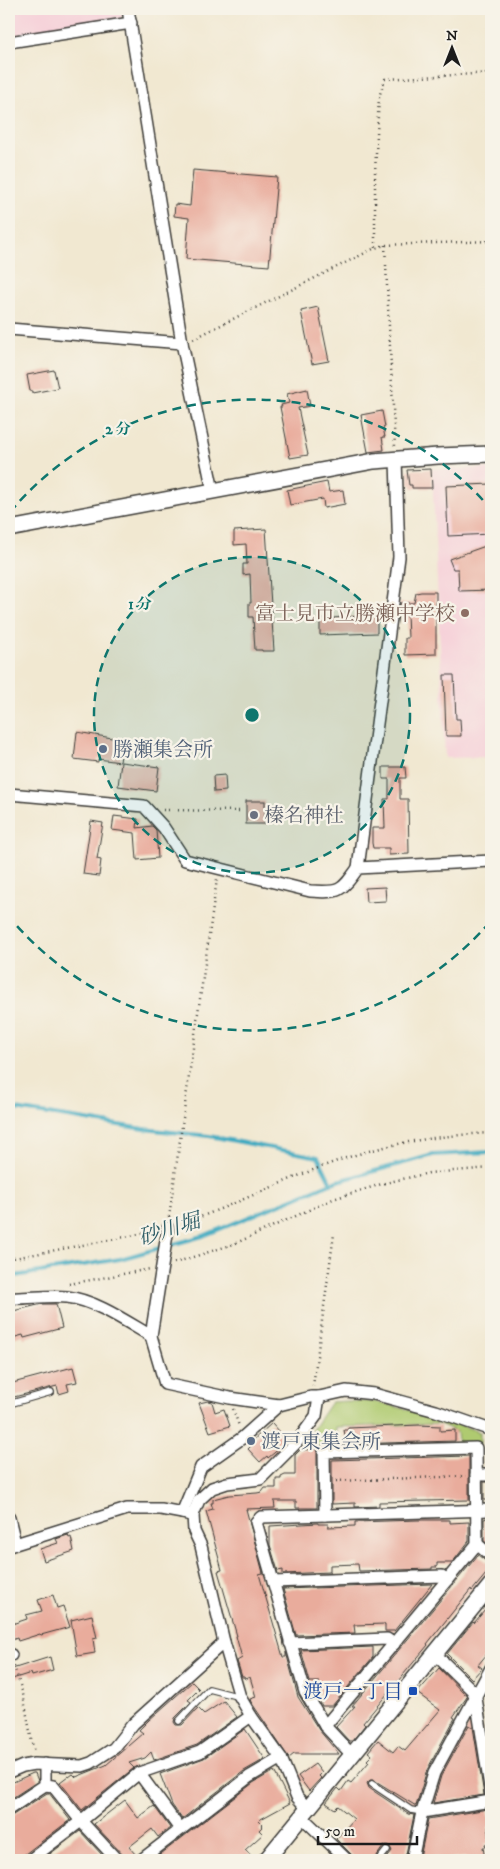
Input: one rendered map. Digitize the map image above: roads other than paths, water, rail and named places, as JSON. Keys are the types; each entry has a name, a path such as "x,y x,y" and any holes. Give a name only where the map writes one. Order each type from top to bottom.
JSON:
{"street":[{"path":"128,9 182,342 212,491"},
{"path":"9,42 131,23"},
{"path":"9,329 182,342"},
{"path":"9,530 212,491 396,459 491,454"},
{"path":"9,794 144,806 164,828 185,860 310,891 330,892 345,887 358,868 399,557 396,459"},
{"path":"358,868 383,865 491,862"},
{"path":"168,1228 151,1336 165,1384 230,1398 279,1405 346,1391 374,1394 436,1411 491,1430"},
{"path":"9,1298 69,1297 88,1302 151,1336"},
{"path":"187,1514 212,1488 227,1483 260,1479 297,1442 316,1416 315,1397"},
{"path":"279,1405 242,1438 202,1467 187,1514 201,1546 224,1642 240,1697 281,1758 305,1813 347,1860"},
{"path":"325,1515 324,1452 476,1448 477,1544 325,1726"},
{"path":"476,1476 491,1475"},
{"path":"9,1518 12,1544 128,1508 161,1509 187,1514"},
{"path":"352,1755 325,1726 305,1692 256,1522 261,1517 491,1510"},
{"path":"477,1544 491,1556"},
{"path":"273,1582 442,1576 447,1580"},
{"path":"266,1860 491,1584"},
{"path":"290,1643 387,1639 394,1644"},
{"path":"9,1772 23,1766 40,1764 82,1766 91,1763 114,1748 133,1724 224,1642"},
{"path":"435,1654 472,1690 476,1698 490,1771 491,1793"},
{"path":"412,1860 422,1812 434,1773 491,1668"},
{"path":"30,1860 139,1773 200,1752 251,1716"},
{"path":"141,1860 249,1777 281,1758"},
{"path":"40,1764 46,1785"},
{"path":"139,1773 180,1829"},
{"path":"9,1809 46,1785 53,1786 81,1821 117,1860"},
{"path":"422,1812 491,1801"}],"lane":[{"path":"9,1404 51,1392"},
{"path":"179,1721 209,1689 240,1697"},
{"path":"372,1784 411,1810 422,1812"},
{"path":"379,1860 387,1850"}],"waterway":[{"path":"9,1108 144,1129 209,1136 318,1157 331,1183"},
{"name":"砂川堀","path":"9,1277 120,1259 203,1236 331,1183 433,1155 491,1152"}],"place":[{"name":"富士見市立勝瀬中学校","path":"465,613"},
{"name":"勝瀬集会所","path":"103,749"},
{"name":"榛名神社","path":"254,815"},
{"name":"渡戸東集会所","path":"251,1441"},
{"name":"渡戸一丁目","path":"413,1691"}]}
